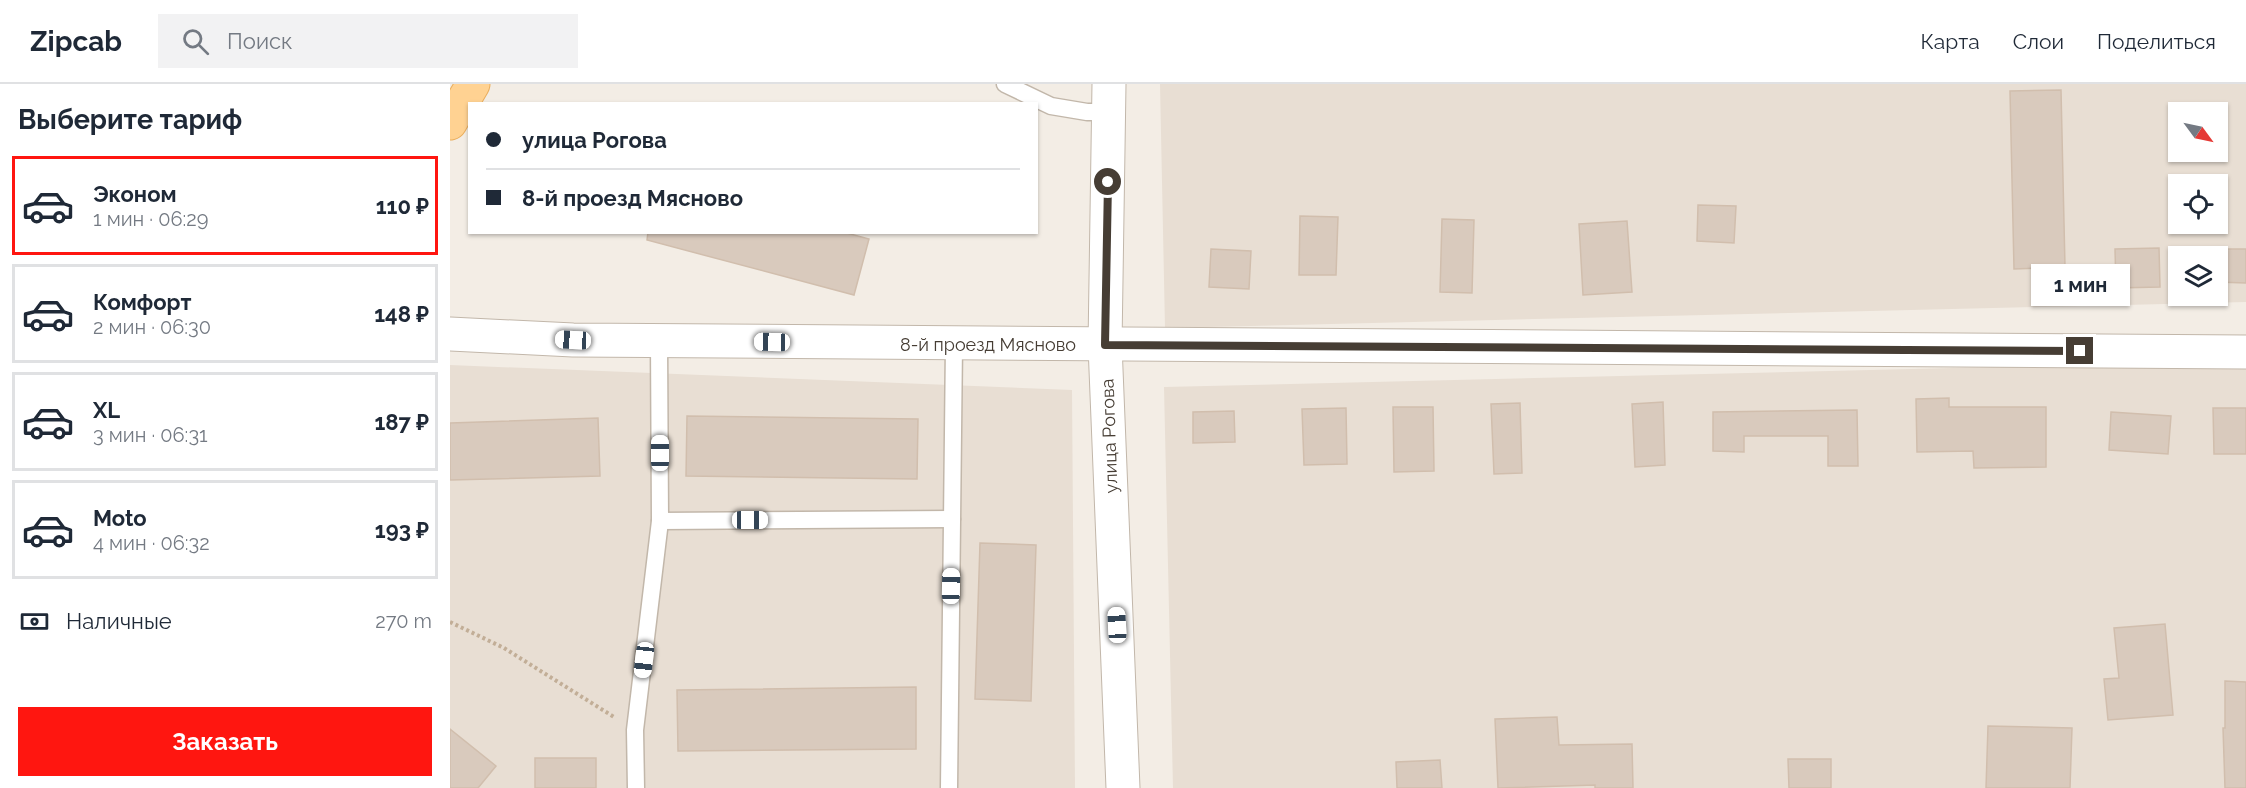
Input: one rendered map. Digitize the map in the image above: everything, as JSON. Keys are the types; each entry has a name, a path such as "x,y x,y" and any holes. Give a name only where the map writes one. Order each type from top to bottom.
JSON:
{"main road":[{"path":"450,123 473,84"}],"street":[{"name":"улица Рогова","path":"1109,98 1105,345 1123,788"},
{"name":"8-й проезд Мясново","path":"450,334 573,340 954,344 2246,352"}],"lane":[{"path":"1005,84 1051,106 1087,112 1109,98"},
{"path":"636,788 635,730 660,521 659,341"},
{"path":"949,788 954,344"},
{"path":"660,521 952,519"}],"path":[{"path":"450,622 504,648 635,730"}],"shaded area":[{"path":"1160,84 2246,84 2246,302 2228,302 2228,246 2168,246 2168,304 1165,328"},
{"path":"2246,361 2246,788 1173,788 1164,387"},
{"path":"450,365 1072,390 1075,788 450,788"}],"building":[{"path":"2061,90 2065,267 2014,269 2010,91"},
{"path":"1698,205 1736,206 1734,243 1697,241"},
{"path":"1300,216 1338,217 1336,275 1299,275"},
{"path":"1442,219 1474,220 1472,293 1440,292"},
{"path":"1627,221 1632,292 1583,295 1579,224"},
{"path":"648,234 850,234 869,239 854,295 647,240"},
{"path":"2159,248 2160,287 2116,288 2115,249"},
{"path":"1211,249 1251,251 1249,289 1209,287"},
{"path":"2228,249 2246,249 2246,283 2228,282"},
{"path":"1949,398 1949,407 2046,407 2046,467 1974,468 1973,451 1917,452 1916,399"},
{"path":"1663,402 1665,465 1635,467 1632,404"},
{"path":"1520,403 1522,473 1494,474 1491,404"},
{"path":"1393,407 1433,407 1434,471 1394,472"},
{"path":"1346,408 1347,464 1304,465 1302,409"},
{"path":"2213,408 2246,408 2246,454 2214,454"},
{"path":"1857,410 1858,466 1828,466 1828,436 1744,436 1744,452 1713,451 1713,412"},
{"path":"1234,411 1235,442 1193,443 1193,412"},
{"path":"2111,412 2171,416 2168,454 2109,450"},
{"path":"687,416 918,419 917,479 686,476"},
{"path":"598,418 600,476 450,480 450,423"},
{"path":"980,543 1036,545 1031,701 975,699"},
{"path":"2165,624 2173,715 2108,720 2104,679 2119,678 2114,628"},
{"path":"2225,681 2246,682 2246,788 2225,788 2223,728 2225,728"},
{"path":"916,687 916,749 678,751 677,690"},
{"path":"1557,717 1559,745 1632,744 1633,788 1595,788 1595,785 1498,788 1495,719"},
{"path":"1988,726 2072,728 2070,788 1986,788"},
{"path":"450,729 496,766 478,788 450,788"},
{"path":"535,758 596,758 596,788 535,788"},
{"path":"1788,759 1831,759 1831,788 1789,788"},
{"path":"1440,760 1442,788 1397,788 1396,762"}],"route":[{"path":"1108,182 1105,345 2080,351"}]}
